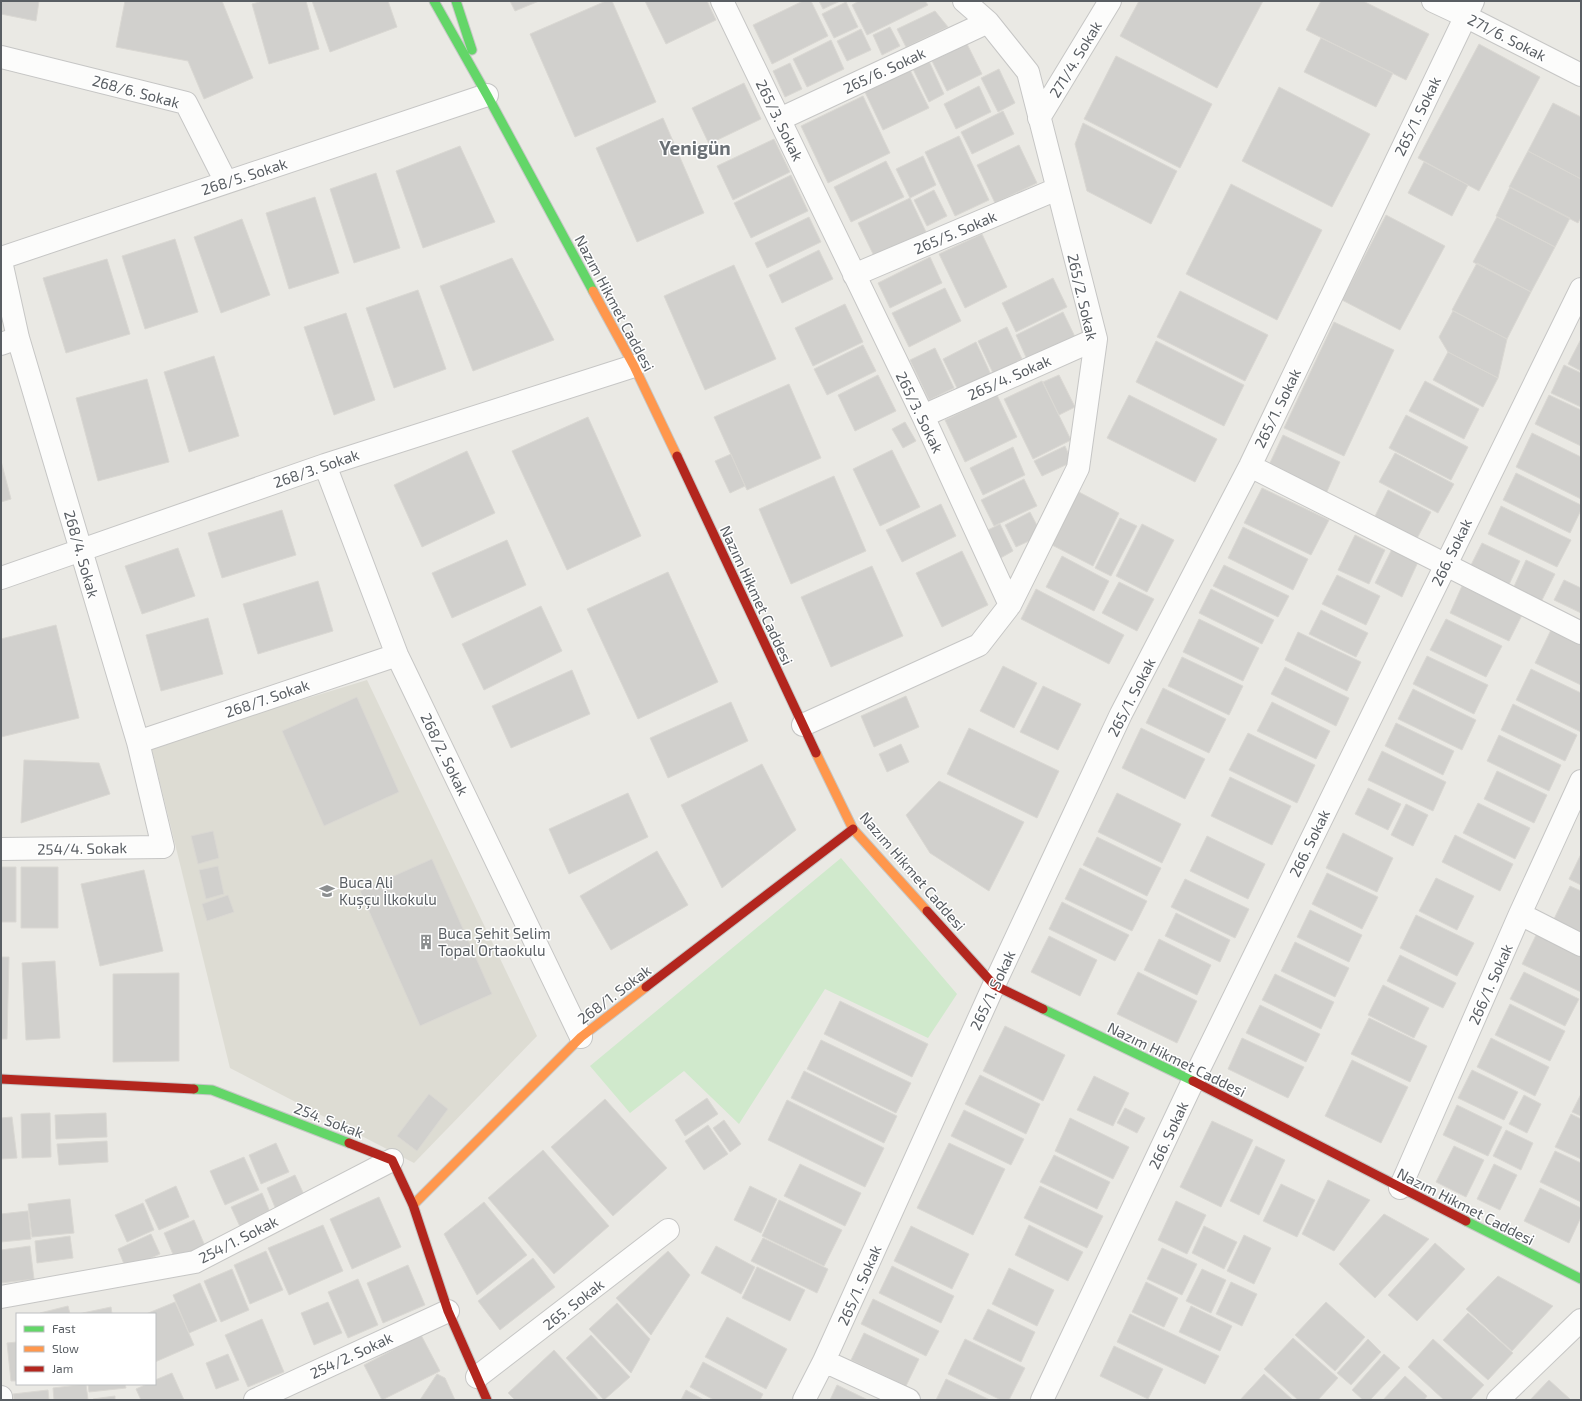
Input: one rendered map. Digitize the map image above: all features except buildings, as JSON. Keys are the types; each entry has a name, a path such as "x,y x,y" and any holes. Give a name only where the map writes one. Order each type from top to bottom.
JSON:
{"main road":[{"name":"Nazım Hikmet Caddesi","path":"434,1 487,95 634,366 853,829 994,985 1193,1081 1400,1188 1581,1279"},
{"name":"Nazım Hikmet Caddesi","path":"456,1 487,95"},
{"name":"268/1. Sokak","path":"413,1205 581,1037 853,829"},
{"name":"254. Sokak","path":"1,1079 212,1090 392,1160"},
{"path":"392,1160 413,1205 448,1311 488,1400"}],"street":[{"name":"265/3. Sokak","path":"722,1 923,416 1010,605"},
{"name":"265/2. Sokak","path":"964,1 988,22 1028,72 1096,339 1078,468 1010,605"},
{"name":"271/4. Sokak","path":"1039,118 1110,1"},
{"name":"271/6. Sokak","path":"1433,1 1469,8 1581,75"},
{"name":"265/1. Sokak","path":"804,1400 824,1361 994,985 1121,714 1250,466 1469,8"},
{"name":"265/6. Sokak","path":"780,119 988,22"},
{"name":"268/6. Sokak","path":"1,57 186,103 226,182"},
{"name":"268/5. Sokak","path":"1,259 487,95"},
{"name":"265/5. Sokak","path":"854,275 1057,189"},
{"name":"268/4. Sokak","path":"1,259 10,341 81,550 138,742 163,847"},
{"name":"266. Sokak","path":"1042,1400 1193,1081 1581,289"},
{"name":"265/4. Sokak","path":"923,416 1096,339"},
{"name":"268/3. Sokak","path":"1,578 325,464 634,366"},
{"name":"268/2. Sokak","path":"325,464 397,655 581,1037"},
{"path":"1250,466 1581,633"},
{"path":"803,725 979,645 1010,605"},
{"name":"268/7. Sokak","path":"138,742 397,655"},
{"name":"266/1. Sokak","path":"1400,1188 1520,914 1581,781"},
{"name":"254/4. Sokak","path":"1,849 163,847"},
{"path":"1520,914 1581,945"},
{"name":"254/1. Sokak","path":"1,1297 195,1262 392,1160"},
{"name":"265. Sokak","path":"477,1378 668,1230"},
{"name":"254/2. Sokak","path":"255,1400 448,1311"},
{"path":"1498,1400 1581,1320"},
{"path":"824,1361 909,1400"}],"shaded area":[{"name":"Buca Ali Kuşçu İlkokulu","path":"367,680 537,1036 414,1163 230,1068 151,746"}],"green space":[{"path":"841,858 957,994 928,1038 825,989 739,1124 684,1071 630,1113 590,1066"}],"traffic: fast":[{"path":"434,1 487,95 593,291"},
{"path":"456,1 472,50"},
{"path":"1043,1009 1193,1081"},
{"path":"194,1089 212,1090 349,1143"},
{"path":"1466,1221 1581,1279"}],"traffic: slow":[{"path":"593,291 634,366 677,456"},
{"path":"816,753 853,829 927,911"},
{"path":"413,1205 581,1037 646,987"}],"traffic: jam":[{"path":"677,456 816,753"},
{"path":"646,987 853,829"},
{"path":"927,911 994,985 1043,1009"},
{"path":"1,1079 194,1089"},
{"path":"1193,1081 1466,1221"},
{"path":"349,1143 392,1160 413,1205 448,1311 487,1400"}],"place":[{"name":"Buca Ali Kuşçu İlkokulu","path":"327,891"},
{"name":"Buca Şehit Selim Topal Ortaokulu","path":"426,942"}],"district":[{"name":"Yenigün","path":"695,147"}]}
